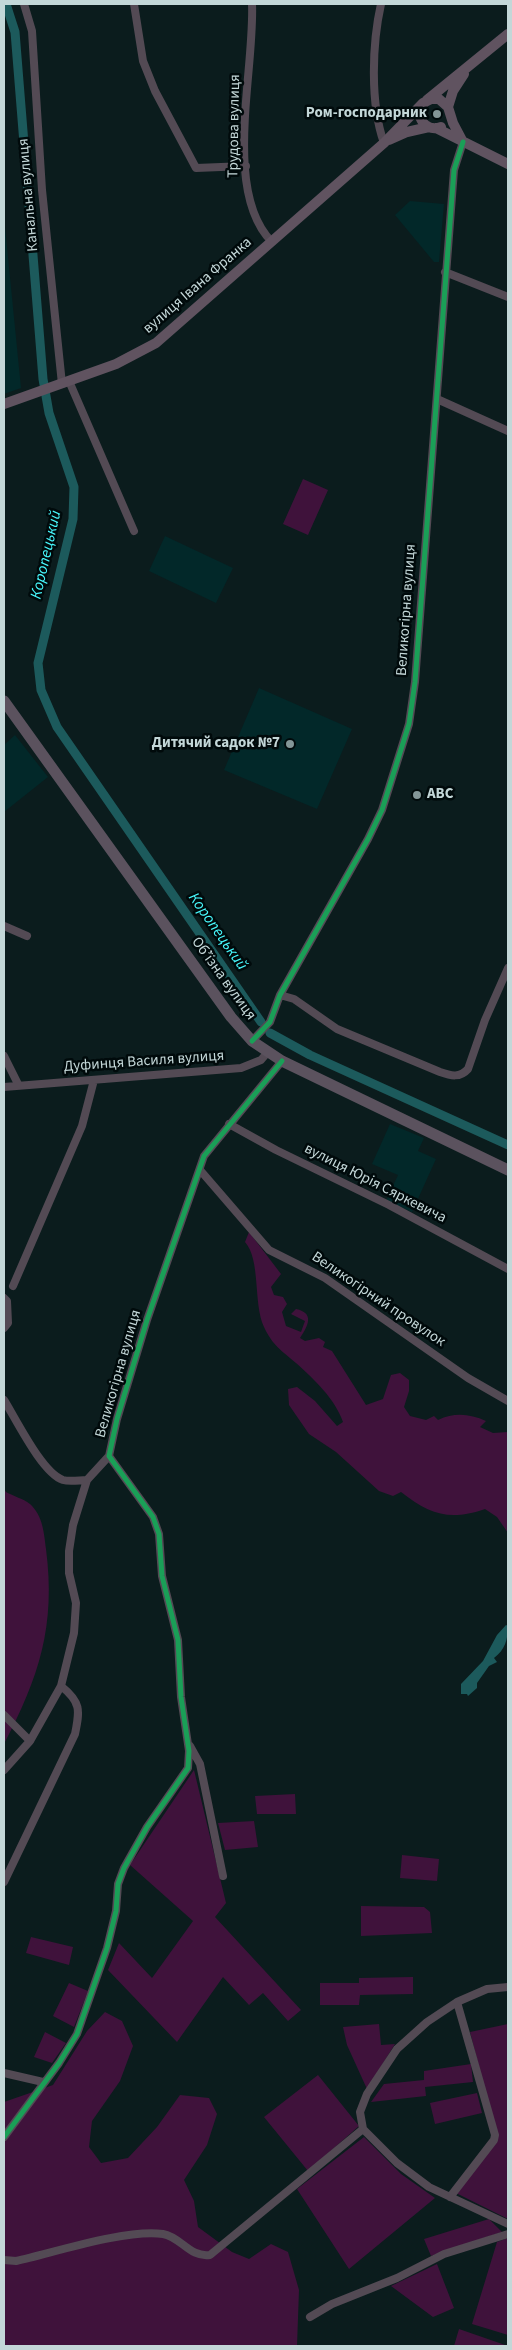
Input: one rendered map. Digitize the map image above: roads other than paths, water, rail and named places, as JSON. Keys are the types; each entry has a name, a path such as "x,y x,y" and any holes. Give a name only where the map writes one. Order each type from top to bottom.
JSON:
{"main road":[{"name":"вулиця Івана Франка","path":"4,404 127,360 156,343 384,143 425,102 508,34"},
{"name":"вулиця Івана Франка","path":"449,110 453,91 469,67"},
{"path":"463,142 449,110 439,99 425,102 420,117 433,128 508,164"},
{"path":"433,128 448,121 449,110"},
{"name":"вулиця Івана Франка","path":"384,143 407,132 433,128"},
{"name":"Обʼїзна вулиця","path":"4,701 231,1018 252,1041 267,1053 282,1061 508,1170"}],"street":[{"name":"Канальна вулиця","path":"24,4 32,31 42,180 62,384 134,531"},
{"path":"134,4 143,61 155,91 196,168 246,166"},
{"name":"Трудова вулиця","path":"252,4 246,166 250,205 257,223 272,242"},
{"path":"381,4 375,30 375,98 379,130 384,143"},
{"name":"Великогірна вулиця","path":"252,1041 270,1022 280,994 368,840 393,780 409,724 415,682 454,170 463,142"},
{"path":"445,272 508,297"},
{"path":"437,399 508,431"},
{"path":"4,926 27,936"},
{"path":"280,994 294,999 337,1029 440,1072 456,1076 463,1074 468,1069 485,1020 508,968"},
{"name":"Дуфинця Василя вулиця","path":"4,1087 18,1084 241,1068 261,1060 267,1053"},
{"path":"4,1056 18,1084"},
{"name":"Великогірна вулиця","path":"188,1742 181,1697 178,1640 162,1576 159,1534 153,1517 109,1456 117,1419 147,1320 204,1156 282,1061"},
{"path":"13,1286 82,1126 94,1080"},
{"name":"вулиця Юрія Сяркевича","path":"229,1124 276,1150 389,1205 508,1269"},
{"name":"Великогірний провулок","path":"200,1170 269,1250 324,1278 468,1378 508,1401"},
{"path":"4,1298 7,1301 8,1323 4,1328"},
{"path":"4,1400 44,1464 54,1475 64,1480 87,1480"},
{"path":"4,1770 30,1741 60,1686 74,1633 76,1610 69,1572 69,1551 73,1525 87,1480 109,1456"},
{"path":"4,1882 75,1734 79,1714 74,1697 60,1686"},
{"path":"4,1715 30,1741"},
{"path":"188,1742 200,1764 223,1876"},
{"path":"4,2137 43,2082 60,2063 76,2034 107,1948 116,1911 118,1884 124,1868 147,1827 188,1768 188,1742"},
{"path":"508,1986 487,1989 458,2002 427,2022 396,2049 367,2094 360,2112 363,2128 397,2163 429,2187 508,2224"},
{"path":"450,2197 494,2140 495,2135 458,2002"},
{"path":"4,2073 43,2082"},
{"path":"4,2260 16,2261 139,2233 166,2235 201,2257 210,2256 363,2128"},
{"path":"310,2318 332,2304 398,2278 444,2254 508,2234"}],"waterway":[{"name":"Коропецький","path":"6,4 15,32 43,379 49,413 74,487 73,519 38,663 41,690 57,727 261,1022"},
{"name":"Коропецький","path":"270,1033 310,1055 508,1145"}],"place":[{"name":"Ром-господарник","path":"437,114"},
{"name":"Дитячий садок №7","path":"290,744"},
{"name":"АВС","path":"417,795"}]}
